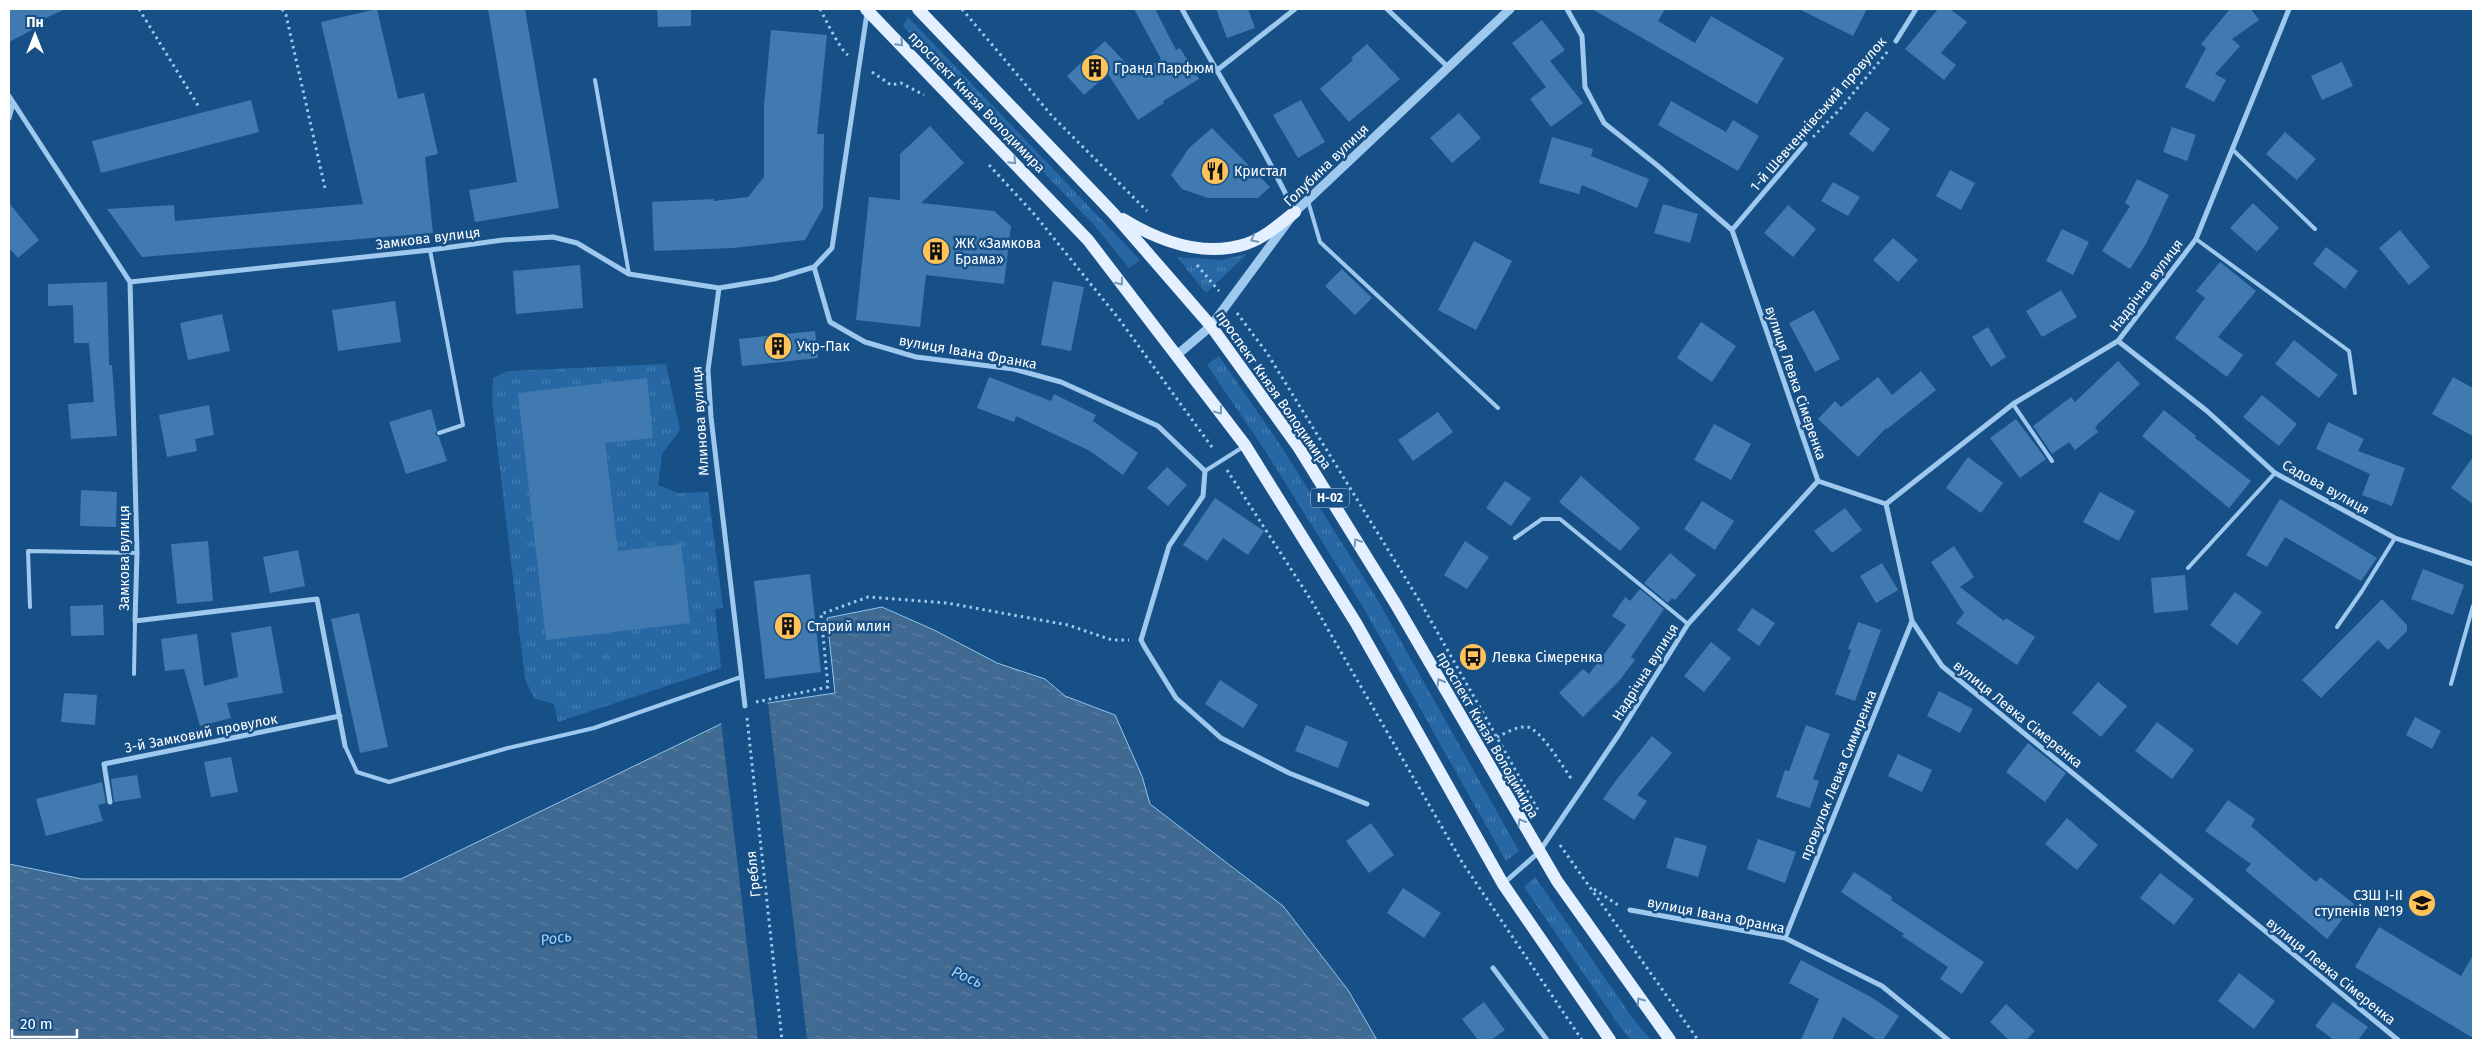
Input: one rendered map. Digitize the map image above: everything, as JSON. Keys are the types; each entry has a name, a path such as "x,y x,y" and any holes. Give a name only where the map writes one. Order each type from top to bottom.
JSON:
{"main road":[{"name":"проспект Князя Володимира","path":"867,9 1088,240 1245,445 1356,623 1503,884 1610,1040"},
{"name":"проспект Князя Володимира","path":"918,9 1113,214 1212,326 1309,464 1395,603 1539,852 1654,1021 1670,1040"},
{"path":"1113,214 1147,233 1181,246 1214,249 1245,244 1271,230 1295,212"}],"street":[{"path":"719,288 774,279 814,267 832,248 867,9"},
{"path":"1182,9 1216,71 1268,157 1295,212"},
{"path":"1216,71 1294,9"},
{"path":"1388,9 1448,67"},
{"name":"Голубина вулиця","path":"1177,355 1212,326 1295,212 1510,9"},
{"path":"1567,9 1582,36 1585,87 1604,123 1658,166 1732,230"},
{"name":"1-й Шевченківський провулок","path":"1896,41 1916,9"},
{"name":"Надрічна вулиця","path":"1886,504 2013,404 2118,341 2196,239 2289,9"},
{"path":"9,96 11,105 9,118"},
{"path":"11,105 130,282"},
{"name":"1-й Шевченківський провулок","path":"1732,230 1805,144"},
{"name":"вулиця Левка Сімеренка","path":"1732,230 1818,481 1886,504 1912,621 1942,666 2398,1040"},
{"name":"Замкова вулиця","path":"345,746 317,599 135,621 137,553 130,282 430,250 503,240 553,237 577,243 629,274 719,288"},
{"name":"вулиця Івана Франка","path":"814,267 830,322 865,342 916,357 1014,369 1061,382 1158,426 1205,471"},
{"name":"Млинова вулиця","path":"719,288 708,370 711,417 745,706"},
{"name":"Садова вулиця","path":"2118,341 2207,411 2275,473 2394,538 2473,564"},
{"path":"1205,471 1203,496 1169,546 1140,640 1176,698 1221,738 1289,773 1367,804"},
{"name":"Надрічна вулиця","path":"1503,884 1539,852 1619,734 1688,624 1818,481"},
{"name":"провулок Левка Симиренка","path":"1785,938 1912,621"},
{"name":"3-й Замковий провулок","path":"110,802 104,764 340,716"},
{"name":"вулиця Івана Франка","path":"1630,910 1785,938 1882,986 1948,1040"},
{"path":"1493,968 1546,1040"}],"lane":[{"path":"595,80 629,274"},
{"path":"2233,150 2314,229"},
{"path":"1308,201 1320,242 1498,408"},
{"path":"2196,239 2349,351 2354,394"},
{"path":"430,250 463,425 439,433"},
{"path":"2013,404 2052,461"},
{"path":"1205,471 1245,445"},
{"path":"2188,568 2275,473"},
{"path":"1515,538 1542,519 1560,519 1688,624"},
{"path":"2337,627 2362,591 2394,538"},
{"path":"30,607 28,551 137,553"},
{"path":"2451,684 2473,606"},
{"path":"134,674 135,621"},
{"path":"345,746 357,772 389,782 508,748 594,728 742,676"}],"path":[{"path":"139,9 199,107"},
{"path":"282,9 286,15 325,188"},
{"path":"962,9 1052,116 1154,218"},
{"name":"1-й Шевченківський провулок","path":"1805,144 1841,108 1896,41"},
{"path":"1181,246 1229,302 1267,352 1422,605 1551,833 1698,1040"},
{"path":"745,706 764,698 828,687 822,614 868,597 947,602 1068,625 1112,640 1140,640"},
{"name":"Гребля","path":"745,706 782,1040"},
{"path":"1497,737 1516,729 1528,727 1538,733 1580,790"},
{"path":"1590,886 1615,904 1630,910"},
{"path":"1513,940 1582,1040"}],"green space":[{"path":"908,17 1140,260 1129,268 1095,226 903,26"},
{"path":"1247,254 1206,293 1177,257 1221,260"},
{"path":"1219,356 1281,446 1377,599 1519,851 1506,861 1363,607 1266,452 1207,365"},
{"path":"666,364 680,430 662,454 658,485 678,493 708,492 723,608 715,609 721,668 558,722 554,704 534,698 525,679 492,402 493,378 508,371"},
{"path":"1535,877 1634,1020 1651,1040 1631,1040 1621,1028 1524,887"}],"water":[{"name":"Рось","path":"882,607 934,630 997,663 1045,679 1065,696 1115,715 1142,776 1150,804 1283,906 1348,990 1377,1040 9,1040 9,864 82,879 401,879 768,703 835,693 827,618"}],"pier":[{"path":"768,703 807,1040 758,1040 721,721 759,704"}],"building":[{"path":"9,9 65,9 33,24 32,30 9,42"},
{"path":"377,9 398,99 424,93 438,154 425,157 433,233 142,257 107,209 174,205 175,221 363,204 321,22"},
{"path":"488,9 525,9 559,208 475,222 469,190 517,182"},
{"path":"657,9 691,9 691,26 658,27"},
{"path":"1134,9 1155,9 1176,50 1180,48 1199,79 1163,101 1164,103 1138,120 1108,74 1084,95 1067,76 1105,41 1136,74 1161,59"},
{"path":"1216,9 1248,9 1255,28 1227,38"},
{"path":"1592,9 1665,9 1658,21 1695,43 1711,16 1784,58 1757,104"},
{"path":"1799,9 1867,9 1853,36"},
{"path":"1938,9 1950,9 1967,22 1941,53 1956,65 1944,80 1905,49"},
{"path":"2230,9 2251,9 2259,20 2232,39 2240,46 2215,74 2226,80 2214,102 2185,87 2206,48 2201,44"},
{"path":"1542,20 1565,50 1550,61 1583,103 1551,127 1530,99 1546,87 1512,43"},
{"path":"771,30 827,35 817,134 824,134 823,208 805,240 733,248 654,251 652,202 714,199 714,201 748,197 764,177 764,105"},
{"path":"1367,44 1400,79 1349,122 1320,89 1353,60 1351,58"},
{"path":"2342,62 2353,86 2322,100 2311,76"},
{"path":"251,100 259,132 101,173 92,141"},
{"path":"1301,100 1325,142 1298,158 1273,115"},
{"path":"1671,101 1726,132 1733,120 1759,136 1738,171 1658,125"},
{"path":"1866,111 1890,129 1873,152 1849,134"},
{"path":"1459,113 1481,138 1452,163 1430,138"},
{"name":"ЖК «Замкова Брама»","path":"930,126 964,163 921,203 994,211 1011,226 1004,284 926,275 920,327 856,320 869,197 900,200 900,154"},
{"path":"2172,127 2196,135 2187,161 2163,152"},
{"path":"1212,128 1270,187 1258,198 1208,198 1182,189 1171,175 1189,148"},
{"path":"2285,132 2316,159 2297,180 2266,154"},
{"path":"1552,137 1593,149 1591,156 1649,179 1637,208 1582,185 1579,194 1539,183"},
{"path":"1950,170 1975,183 1961,210 1936,196"},
{"path":"2137,179 2169,195 2146,244 2130,269 2102,251 2130,206 2125,203"},
{"path":"1833,182 1860,197 1848,216 1821,201"},
{"path":"9,203 39,240 18,258 9,248"},
{"path":"2253,203 2279,228 2257,252 2230,228"},
{"path":"1663,204 1698,214 1690,243 1654,233"},
{"path":"1788,205 1816,229 1793,257 1764,233"},
{"path":"2062,229 2089,242 2073,275 2046,261"},
{"path":"2400,230 2430,267 2409,285 2379,248"},
{"path":"1893,238 1918,260 1898,282 1873,260"},
{"path":"1474,241 1512,261 1476,330 1438,310"},
{"path":"2326,247 2358,271 2345,289 2313,264"},
{"path":"2220,262 2256,291 2218,337 2243,355 2227,377 2175,338 2205,298 2196,291"},
{"path":"580,265 583,308 516,314 513,271"},
{"path":"1342,269 1372,298 1355,315 1325,286"},
{"path":"1053,281 1084,287 1071,351 1041,345"},
{"path":"107,282 109,365 112,365 117,436 71,439 68,404 94,402 89,343 74,343 73,305 48,306 48,284"},
{"path":"2061,290 2077,317 2042,337 2026,311"},
{"path":"395,301 401,342 338,351 332,310"},
{"path":"1814,310 1840,359 1815,372 1789,323"},
{"path":"222,314 230,351 188,360 180,323"},
{"path":"1701,322 1736,346 1712,382 1677,358"},
{"path":"1988,327 2006,357 1991,367 1972,337"},
{"name":"Укр-Пак","path":"815,331 818,358 742,366 739,339"},
{"path":"2294,340 2338,375 2319,398 2275,364"},
{"path":"2118,361 2140,384 2095,427 2098,432 2075,450 2069,442 2052,454 2033,426 2071,397 2075,402"},
{"path":"1921,371 1936,390 1886,428 1858,457 1818,419 1835,401 1841,407 1878,377 1892,395"},
{"path":"989,377 1051,401 1054,394 1096,415 1093,421 1138,453 1123,475 1090,451 1016,416 1014,422 977,408"},
{"path":"2453,377 2473,388 2473,436 2432,414"},
{"path":"647,378 653,438 605,443 618,551 681,544 690,623 546,640 518,393"},
{"path":"2262,395 2297,424 2279,446 2243,417"},
{"path":"209,405 214,435 195,439 197,451 167,457 159,415"},
{"path":"431,409 437,430 435,434 439,437 447,461 406,474 389,422"},
{"path":"2164,410 2196,436 2195,438 2251,481 2229,508 2142,436"},
{"path":"1438,412 1453,432 1413,461 1398,440"},
{"path":"2016,419 2046,459 2020,478 1990,438"},
{"path":"2328,422 2364,439 2358,451 2405,468 2392,506 2362,495 2370,474 2316,449"},
{"path":"1714,424 1751,444 1731,480 1694,460"},
{"path":"1968,457 2003,483 1981,513 1946,488"},
{"path":"2473,457 2473,504 2451,488"},
{"path":"1167,467 1187,485 1168,506 1147,488"},
{"path":"1581,476 1640,528 1620,551 1559,502"},
{"path":"1505,481 1531,498 1511,526 1486,508"},
{"path":"81,490 117,492 116,527 80,526"},
{"path":"2100,492 2135,511 2119,541 2083,522"},
{"path":"1215,498 1264,531 1248,555 1223,538 1207,561 1183,545"},
{"path":"2280,499 2377,558 2361,581 2285,537 2267,567 2246,555"},
{"path":"1702,501 1734,521 1715,550 1684,529"},
{"path":"1845,508 1862,530 1832,553 1814,531"},
{"path":"208,541 213,601 177,604 171,544"},
{"path":"1465,541 1489,557 1467,589 1444,575"},
{"path":"1954,546 1974,577 1960,587 2004,621 2006,618 2035,637 2017,665 1956,623 1964,613 1931,562"},
{"path":"298,550 305,586 270,593 263,557"},
{"path":"1670,553 1696,575 1675,600 1672,598 1668,603 1644,583"},
{"path":"1882,563 1898,590 1876,603 1860,576"},
{"path":"2423,569 2464,585 2453,615 2411,599"},
{"name":"Старий млин","path":"810,574 821,672 765,679 754,581"},
{"path":"2185,575 2188,610 2154,613 2151,578"},
{"path":"1640,589 1664,609 1631,657 1635,660 1619,681 1583,717 1559,693 1583,669 1589,674 1626,625 1612,616 1625,597 1630,601"},
{"path":"2235,592 2262,612 2237,645 2210,625"},
{"path":"2382,599 2407,625 2407,631 2388,650 2378,640 2321,698 2302,680"},
{"path":"103,605 104,635 71,636 70,606"},
{"path":"1752,608 1775,623 1759,646 1737,630"},
{"path":"359,613 388,747 360,753 331,619"},
{"path":"1858,622 1881,630 1855,701 1835,694 1851,650 1848,649"},
{"path":"271,626 283,693 227,703 231,718 200,726 184,669 165,671 161,639 197,634 204,686 238,677 231,633"},
{"path":"1711,642 1731,658 1704,692 1684,676"},
{"path":"1220,680 1258,705 1243,728 1205,704"},
{"path":"2098,682 2127,706 2101,737 2072,713"},
{"path":"1939,691 1973,709 1960,733 1927,716"},
{"path":"64,693 97,695 95,725 61,722"},
{"path":"2415,717 2441,731 2432,749 2406,735"},
{"path":"2157,722 2194,750 2172,779 2135,751"},
{"path":"1306,725 1348,742 1338,768 1295,751"},
{"path":"1806,725 1830,734 1813,779 1819,781 1810,808 1776,797 1785,770 1789,771"},
{"path":"1652,736 1672,753 1637,795 1647,801 1634,820 1603,799"},
{"path":"2028,743 2066,773 2045,802 2006,772"},
{"path":"1898,754 1932,770 1922,792 1888,776"},
{"path":"231,757 238,792 211,797 204,762"},
{"path":"137,775 141,798 114,802 111,779"},
{"path":"102,782 106,803 98,805 103,821 46,836 36,799"},
{"path":"2228,800 2255,819 2251,826 2316,882 2320,877 2354,904 2327,939 2245,870 2251,864 2205,831"},
{"path":"2067,818 2098,845 2077,870 2045,844"},
{"path":"1371,823 1394,855 1369,873 1346,841"},
{"path":"1675,837 1707,846 1698,877 1666,868"},
{"path":"1758,839 1796,852 1785,883 1747,869"},
{"path":"1854,872 1892,897 1891,900 1984,962 1962,994 1940,979 1948,967 1902,936 1904,934 1841,892"},
{"path":"2160,873 2194,899 2174,925 2140,898"},
{"path":"1403,888 1441,913 1424,938 1387,913"},
{"path":"2379,927 2461,976 2473,955 2473,1038 2355,967"},
{"path":"1801,960 1871,997 1899,1016 1883,1040 1877,1040 1843,1017 1832,1040 1801,1040 1819,999 1789,983"},
{"path":"2239,973 2275,1001 2254,1029 2218,1001"},
{"path":"1484,1002 1505,1030 1491,1040 1478,1040 1462,1019"},
{"path":"2333,1002 2368,1027 2358,1040 2334,1040 2315,1026"},
{"path":"2006,1004 2035,1031 2026,1040 2009,1040 1990,1022"}],"place":[{"name":"Гранд Парфюм","path":"1095,68"},
{"name":"Кристал","path":"1215,171"},
{"name":"ЖК «Замкова Брама»","path":"936,251"},
{"name":"Укр-Пак","path":"778,346"},
{"name":"Старий млин","path":"788,626"},
{"name":"Левка Сімеренка","path":"1473,657"},
{"name":"СЗШ I-II ступенів №19","path":"2422,903"}]}
